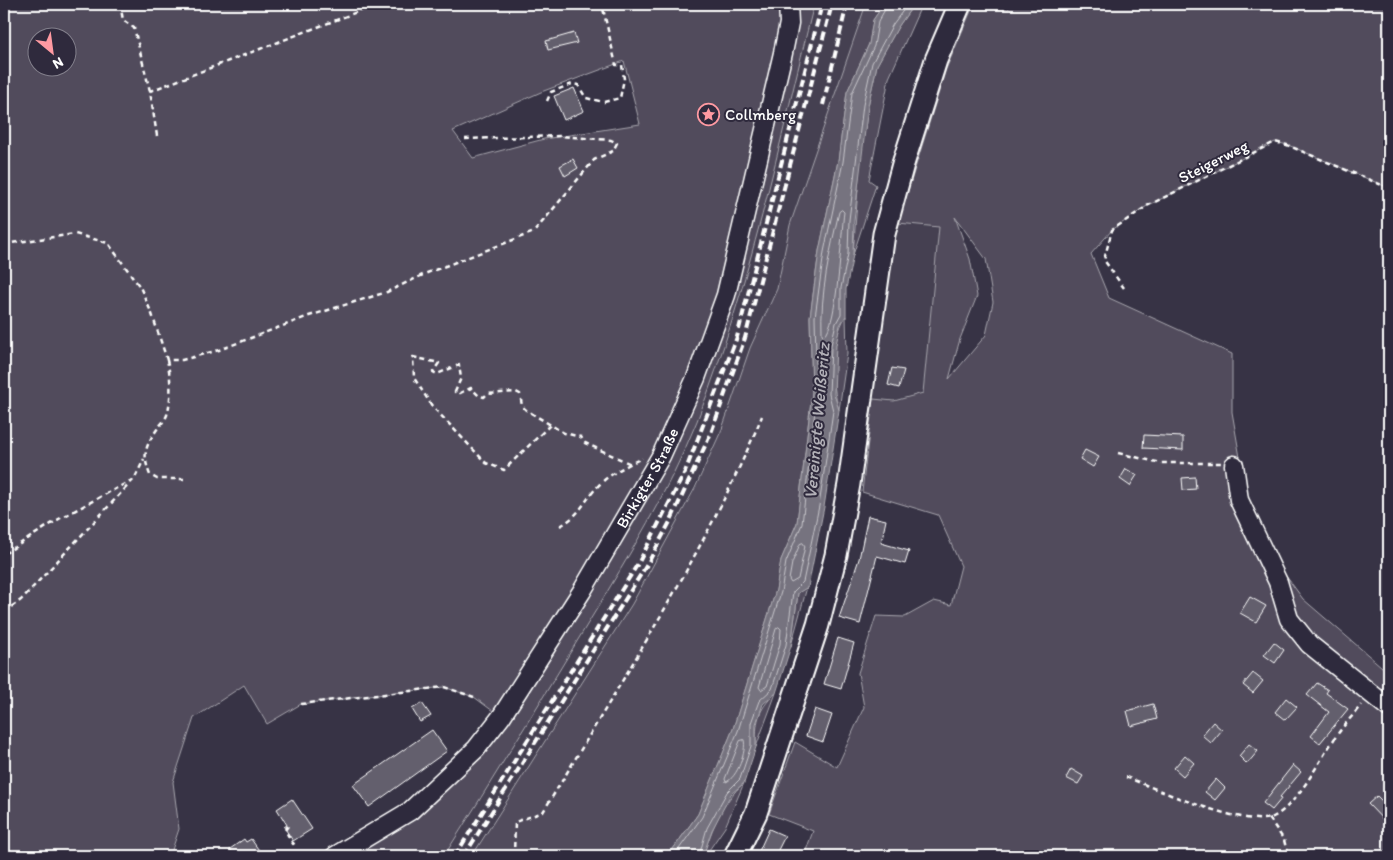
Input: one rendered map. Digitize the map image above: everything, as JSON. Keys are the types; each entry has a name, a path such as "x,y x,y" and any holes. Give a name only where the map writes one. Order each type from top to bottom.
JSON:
{"main road":[{"path":"735,856 747,836 759,805 818,624 836,555 849,484 884,234 903,164 936,60 960,4"}],"street":[{"name":"Birkigter Straße","path":"335,856 410,811 476,749 501,717 582,591 661,456 696,378 726,295 783,53 788,23 788,4"},
{"path":"1234,465 1239,500 1278,582 1289,619 1306,648 1372,692 1389,708"}],"path":[{"path":"120,4 123,20 134,28 150,91 157,136"},
{"path":"150,91 378,4"},
{"path":"547,102 551,92 572,84 578,85 586,98 604,102 620,98 624,79 622,65 616,65 602,4"},
{"path":"167,360 182,360 219,350 309,316 387,292 427,273 534,232 594,160 613,150 617,143 611,140 558,136 465,139"},
{"name":"Steigerweg","path":"1124,288 1104,260 1112,230 1147,206 1275,142 1288,144 1389,188"},
{"path":"4,244 75,234 108,243 140,287 152,314 167,360 170,395 167,417 153,435 135,478 21,600 4,612"},
{"path":"550,425 504,470 486,463 432,406 414,378 413,357 439,363 433,372 437,374 459,365 461,378 456,392 460,393 471,388 479,396 484,397 487,394 516,392 520,394 522,406 526,410 564,433 581,437 585,443 631,464"},
{"path":"514,856 515,822 543,812 699,547 743,463 762,416"},
{"path":"1118,453 1161,463 1218,462 1234,465"},
{"path":"560,526 584,507 599,484 610,475 642,458 661,456"},
{"path":"144,459 150,475 157,479 184,479"},
{"path":"4,554 59,519 135,478"},
{"path":"301,704 444,687 474,697"},
{"path":"1126,777 1244,819 1275,816 1292,800 1312,774 1333,740 1372,692"},
{"path":"1269,818 1284,840 1288,856"},
{"path":"288,826 284,829 293,844 297,841"}],"shaded area":[{"path":"4,4 814,4 776,162 733,319 716,370 686,447 648,522 619,572 444,856 335,856 410,811 501,717 474,697 444,687 301,704 267,724 244,685 194,718 173,782 179,829 170,856 4,856","holes":["624,61 640,124 544,139 473,158 453,131 541,92"]},
{"path":"814,4 866,4 790,225 777,289 750,348 722,429 667,543 632,604 472,856 444,856 607,591 655,509 696,423 728,337 754,245"},
{"path":"866,4 884,4 873,20 869,44 847,92 838,161 819,251 810,317 812,392 797,523 781,560 776,590 733,729 698,814 668,856 472,856 632,604 695,488 722,429 750,348 777,289 790,225"},
{"path":"914,4 922,4 889,78 869,180 876,185 853,255 860,162 868,106 877,65 898,27"},
{"path":"974,4 1008,9 1014,4 1061,4 1068,9 1073,4 1389,4 1389,188 1288,145 1275,142 1147,206 1112,230 1091,254 1109,298 1232,354 1232,412 1248,503 1269,553 1303,599 1389,673 1389,856 804,856 813,831 769,814 795,742 837,767 864,707 858,673 876,616 905,617 934,601 951,605 961,566 938,515 862,492 873,399 894,401 923,393 939,227 898,223 946,69","holes":["955,217 986,259 993,302 986,335 949,379 960,339 977,296 970,259"]},
{"path":"894,222 939,227 923,393 894,401 868,399"},
{"path":"846,316 847,354 839,410 833,375 837,337"},
{"path":"807,587 791,646 798,593"},
{"path":"776,693 756,747 756,730 761,711"},
{"path":"744,783 725,827 705,856 703,856 714,826 724,807 736,790"}],"water":[{"name":"Vereinigte Weißeritz","path":"884,4 914,4 898,27 877,65 868,106 854,221 853,255 846,289 846,316 840,325 836,345 834,394 839,410 824,507 808,587 798,593 791,646 776,693 763,704 756,724 756,747 744,783 731,794 712,830 703,856 668,856 698,814 733,729 776,590 781,560 797,523 812,392 810,317 819,251 838,161 847,92 869,44 873,20"}],"building":[{"path":"574,33 577,43 548,50 546,41"},
{"path":"574,88 584,111 564,120 554,96"},
{"path":"573,159 578,168 565,176 560,166"},
{"path":"892,368 904,370 899,388 888,385"},
{"path":"1144,435 1183,437 1183,450 1143,448"},
{"path":"1085,450 1099,457 1093,467 1080,459"},
{"path":"1126,469 1137,475 1130,486 1120,479"},
{"path":"1195,477 1196,489 1183,490 1182,478"},
{"path":"868,516 886,520 881,543 909,551 905,564 877,556 860,624 839,618 859,559"},
{"path":"1250,597 1266,606 1256,622 1240,613"},
{"path":"838,638 854,643 841,689 824,684"},
{"path":"1274,642 1284,650 1275,663 1264,655"},
{"path":"1253,673 1263,681 1253,693 1243,685"},
{"path":"1317,683 1328,690 1326,693 1348,709 1320,743 1311,736 1329,712 1307,695"},
{"path":"1286,698 1297,707 1285,720 1275,712"},
{"path":"422,703 431,716 420,722 412,709"},
{"path":"1153,704 1157,719 1131,726 1127,711"},
{"path":"815,709 832,715 823,742 806,736"},
{"path":"1213,722 1222,730 1211,743 1202,735"},
{"path":"432,730 447,751 369,807 353,785"},
{"path":"1249,744 1258,751 1247,764 1239,756"},
{"path":"1185,755 1194,763 1183,776 1174,768"},
{"path":"1293,765 1301,772 1280,797 1282,798 1272,810 1263,803"},
{"path":"1071,769 1083,776 1078,784 1066,778"},
{"path":"1216,779 1225,788 1215,800 1205,792"},
{"path":"1377,796 1383,802 1389,796 1389,826 1368,804"},
{"path":"292,799 312,829 293,841 284,827 287,825 277,809"},
{"path":"769,829 785,836 775,856 759,851"},
{"path":"244,839 246,842 251,839 263,856 235,856 230,849"}],"railway":[{"path":"455,856 639,562 685,472 737,337 822,4"},
{"path":"464,856 648,563 671,520 711,433 745,338 832,4"},
{"path":"823,105 847,4"}],"place":[{"name":"Collmberg","path":"709,114"}]}
